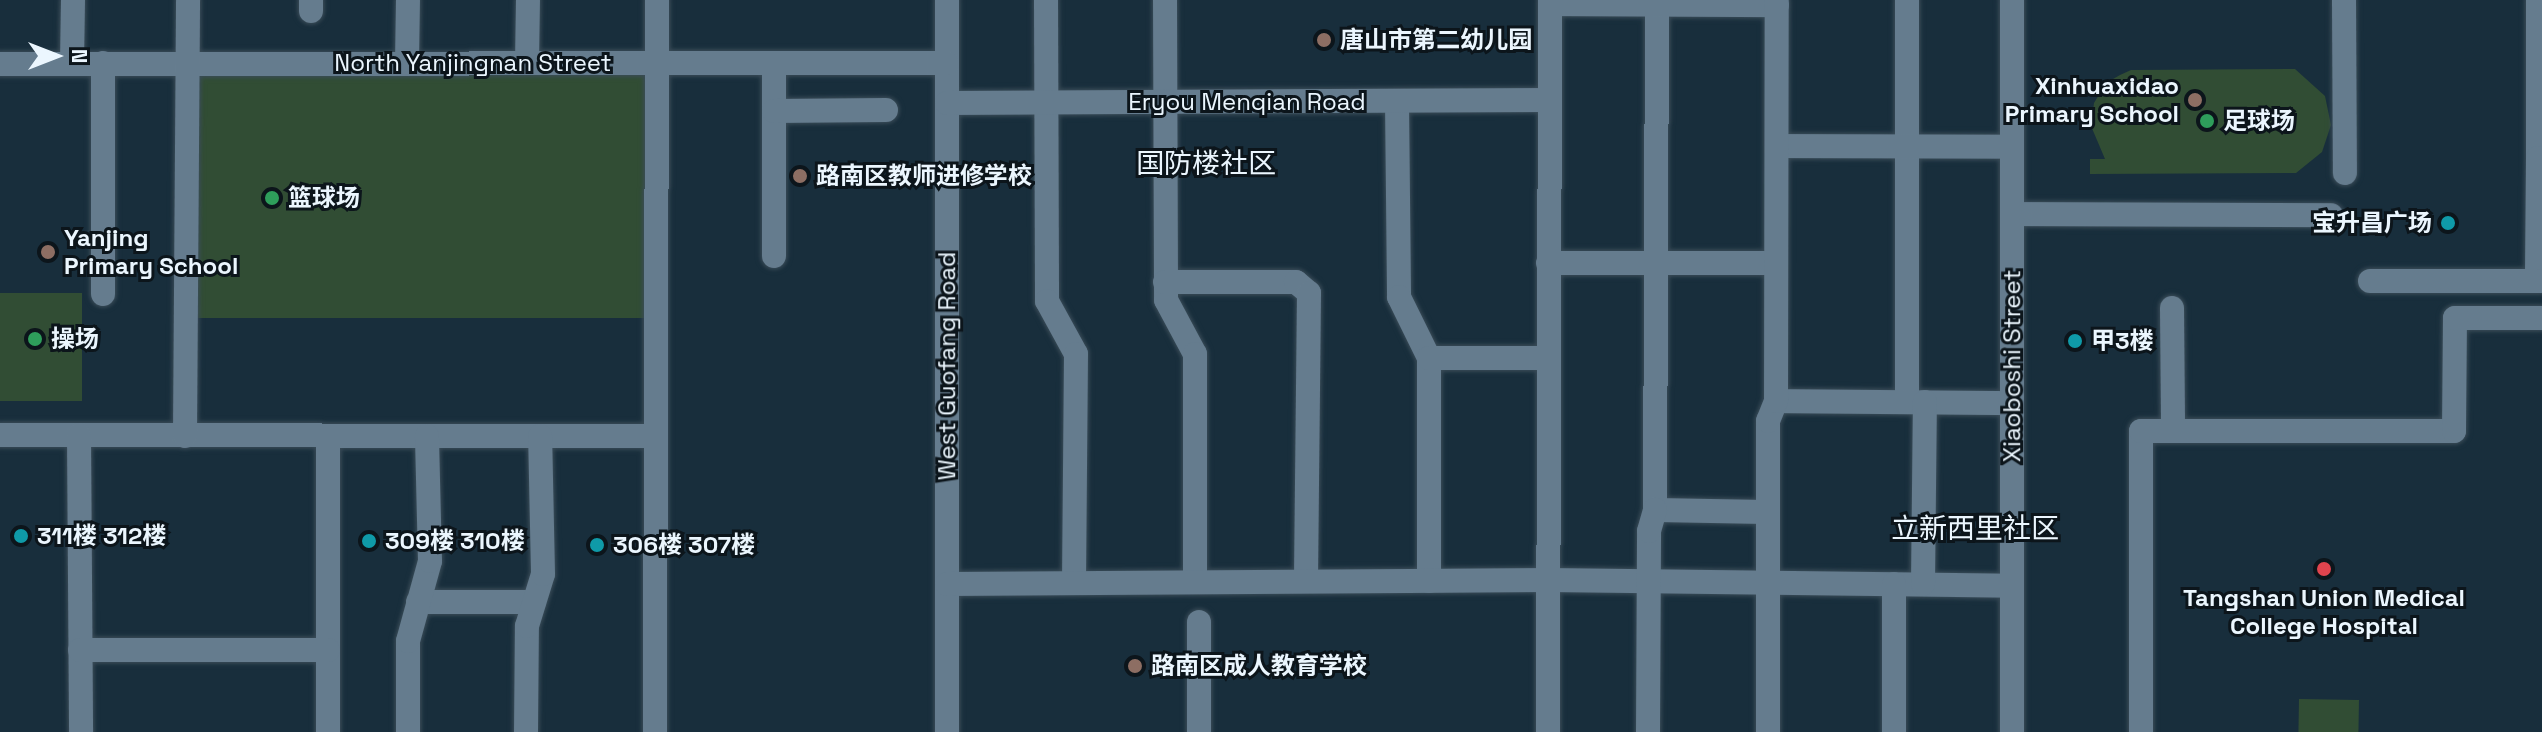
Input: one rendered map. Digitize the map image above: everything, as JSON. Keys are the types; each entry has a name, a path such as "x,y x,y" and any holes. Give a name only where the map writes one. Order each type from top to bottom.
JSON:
{"street":[{"path":"72,63 73,0"},
{"path":"185,436 188,0"},
{"path":"407,63 408,0"},
{"path":"527,63 528,0"},
{"path":"655,732 657,0"},
{"name":"West Guofang Road","path":"947,0 947,732"},
{"path":"1046,0 1047,301 1076,354 1074,583"},
{"path":"1165,0 1165,282 1166,300 1195,354 1195,582"},
{"path":"1907,0 1907,146 1923,584"},
{"name":"Xiaoboshi Street","path":"2012,0 2012,732"},
{"path":"2344,0 2345,173"},
{"path":"2370,281 2540,281 2538,0"},
{"path":"1548,732 1550,2 1777,3 1776,401 1768,421 1768,732"},
{"path":"1648,732 1649,531 1655,510 1657,2"},
{"path":"103,63 103,294"},
{"path":"774,63 774,256"},
{"name":"North Yanjingnan Street","path":"0,64 947,63"},
{"name":"Eryou Menqian Road","path":"947,103 1548,100"},
{"path":"1397,101 1399,297 1429,358 1429,581"},
{"path":"774,111 886,110"},
{"path":"1777,146 2012,147"},
{"path":"2012,214 2331,215"},
{"path":"1548,263 1776,263"},
{"path":"1165,282 1296,282 1309,293 1306,581"},
{"path":"2172,308 2173,431"},
{"path":"2141,732 2141,431 2454,431 2455,318 2542,318"},
{"path":"1429,358 1548,358"},
{"path":"1776,401 2012,403"},
{"path":"0,435 656,436"},
{"path":"79,435 81,732"},
{"path":"328,436 328,732"},
{"path":"408,732 408,641 430,561 427,436"},
{"path":"526,732 527,626 543,574 540,436"},
{"path":"1655,510 1767,512"},
{"path":"947,584 1548,580 2012,586"},
{"path":"1894,584 1894,732"},
{"path":"418,602 534,602"},
{"path":"1199,622 1199,732"},
{"path":"80,650 328,650"}],"green space":[{"path":"2295,69 2325,96 2331,125 2322,152 2296,173 2090,174 2090,159 2105,159 2091,126 2094,103 2106,83 2120,75 2131,70"},
{"path":"193,74 645,74 645,318 193,318"},
{"path":"0,293 82,293 82,401 0,401"},
{"path":"2299,699 2359,700 2358,732 2298,732"}],"place":[{"name":"唐山市第二幼儿园","path":"1324,40"},
{"name":"Xinhuaxidao Primary School","path":"2195,100"},
{"name":"足球场","path":"2207,121"},
{"name":"路南区教师进修学校","path":"800,176"},
{"name":"篮球场","path":"272,198"},
{"name":"宝升昌广场","path":"2448,223"},
{"name":"Yanjing Primary School","path":"48,252"},
{"name":"操场","path":"35,339"},
{"name":"甲3楼","path":"2075,341"},
{"name":"311楼 312楼","path":"21,536"},
{"name":"309楼 310楼","path":"369,541"},
{"name":"306楼 307楼","path":"597,545"},
{"name":"Tangshan Union Medical College Hospital","path":"2324,569"},
{"name":"路南区成人教育学校","path":"1135,666"}],"district":[{"name":"国防楼社区","path":"1206,163"},
{"name":"立新西里社区","path":"1975,528"}]}
